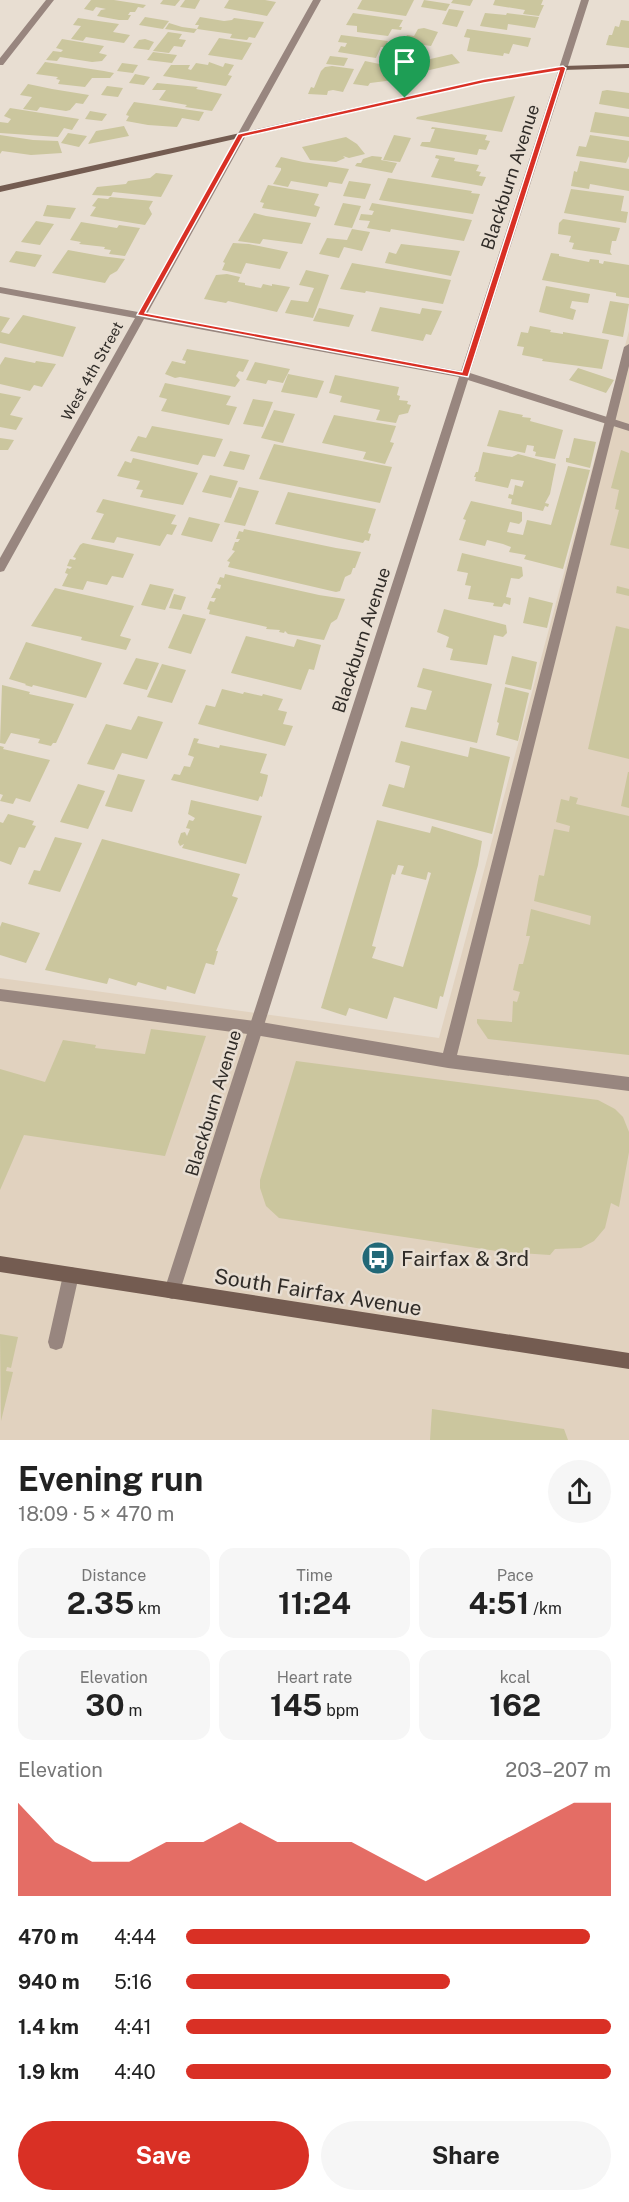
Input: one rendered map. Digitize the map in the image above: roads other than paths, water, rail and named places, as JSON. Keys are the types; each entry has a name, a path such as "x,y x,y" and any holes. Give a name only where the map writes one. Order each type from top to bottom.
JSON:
{"street":[{"path":"0,63 50,0"},
{"name":"West 4th Street","path":"0,568 317,0"},
{"name":"Blackburn Avenue","path":"172,1291 200,1211 255,1028 585,0"},
{"path":"0,189 484,81 563,68 629,66"},
{"path":"0,290 465,375 629,428"},
{"path":"448,1061 629,347"},
{"path":"0,995 255,1028 448,1061 629,1084"},
{"name":"South Fairfax Avenue","path":"0,1264 629,1361"},
{"path":"56,1342 71,1275"}],"place":[{"name":"Fairfax & 3rd","path":"378,1258"}]}
